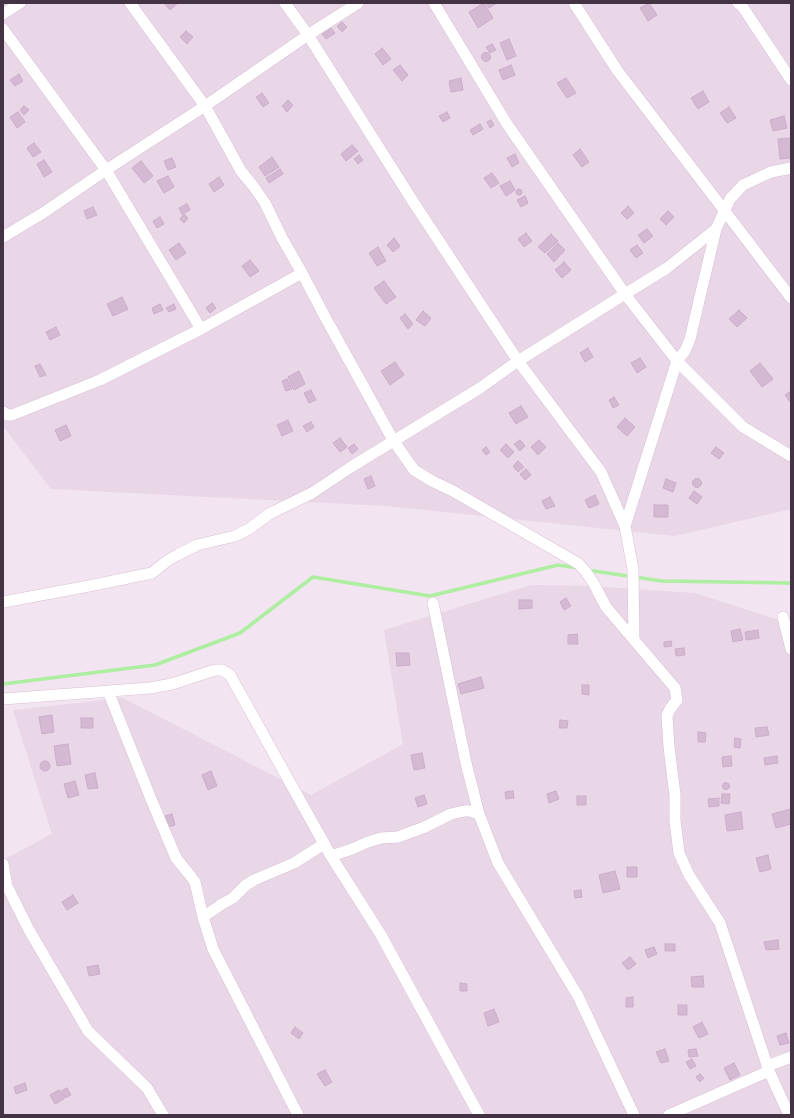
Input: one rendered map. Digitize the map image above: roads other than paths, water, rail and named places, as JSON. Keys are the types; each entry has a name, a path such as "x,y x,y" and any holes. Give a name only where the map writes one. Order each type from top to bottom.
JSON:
{"street":[{"path":"3,14 20,3"},
{"path":"130,3 205,106 241,171 254,187 264,203 324,315 394,440 414,470 579,564 594,584 606,607 675,688 677,700 666,716 668,748 675,795 675,821 679,853 689,875 720,923 768,1069 789,1115"},
{"path":"285,3 308,35 412,200 518,362 601,472 625,526 633,569 634,640"},
{"path":"3,237 43,213 358,3"},
{"path":"434,3 507,124 625,294 677,361 743,428 791,456"},
{"path":"574,3 617,70 791,298"},
{"path":"738,3 742,6 791,80"},
{"path":"3,29 106,170 201,329"},
{"path":"625,526 677,361 685,351 690,339 716,229 724,211 730,199 743,185 771,172 791,168"},
{"path":"3,602 152,573 167,561 197,545 235,536 249,529 269,514 312,493 394,440 480,388 518,362 667,268 716,229"},
{"path":"3,412 7,415 12,415 100,380 201,329 302,273"},
{"path":"433,603 466,763 479,814 498,863 578,996 634,1115"},
{"path":"783,617 791,649"},
{"path":"3,699 150,688 172,684 215,670 222,670 230,675 324,844 381,935 479,1115"},
{"path":"108,691 176,858 195,882 203,917 213,949 298,1115"},
{"path":"331,856 381,838 398,837 425,827 451,814 470,811 479,814"},
{"path":"203,917 233,898 246,885 254,880 294,863 324,844"},
{"path":"3,864 7,886 29,930 88,1031 147,1088 164,1115"},
{"path":"669,1115 791,1057"}],"waterway":[{"path":"3,684 155,665 240,633 313,577 430,596 558,565 579,568"},
{"path":"587,570 662,581 791,583"}]}
